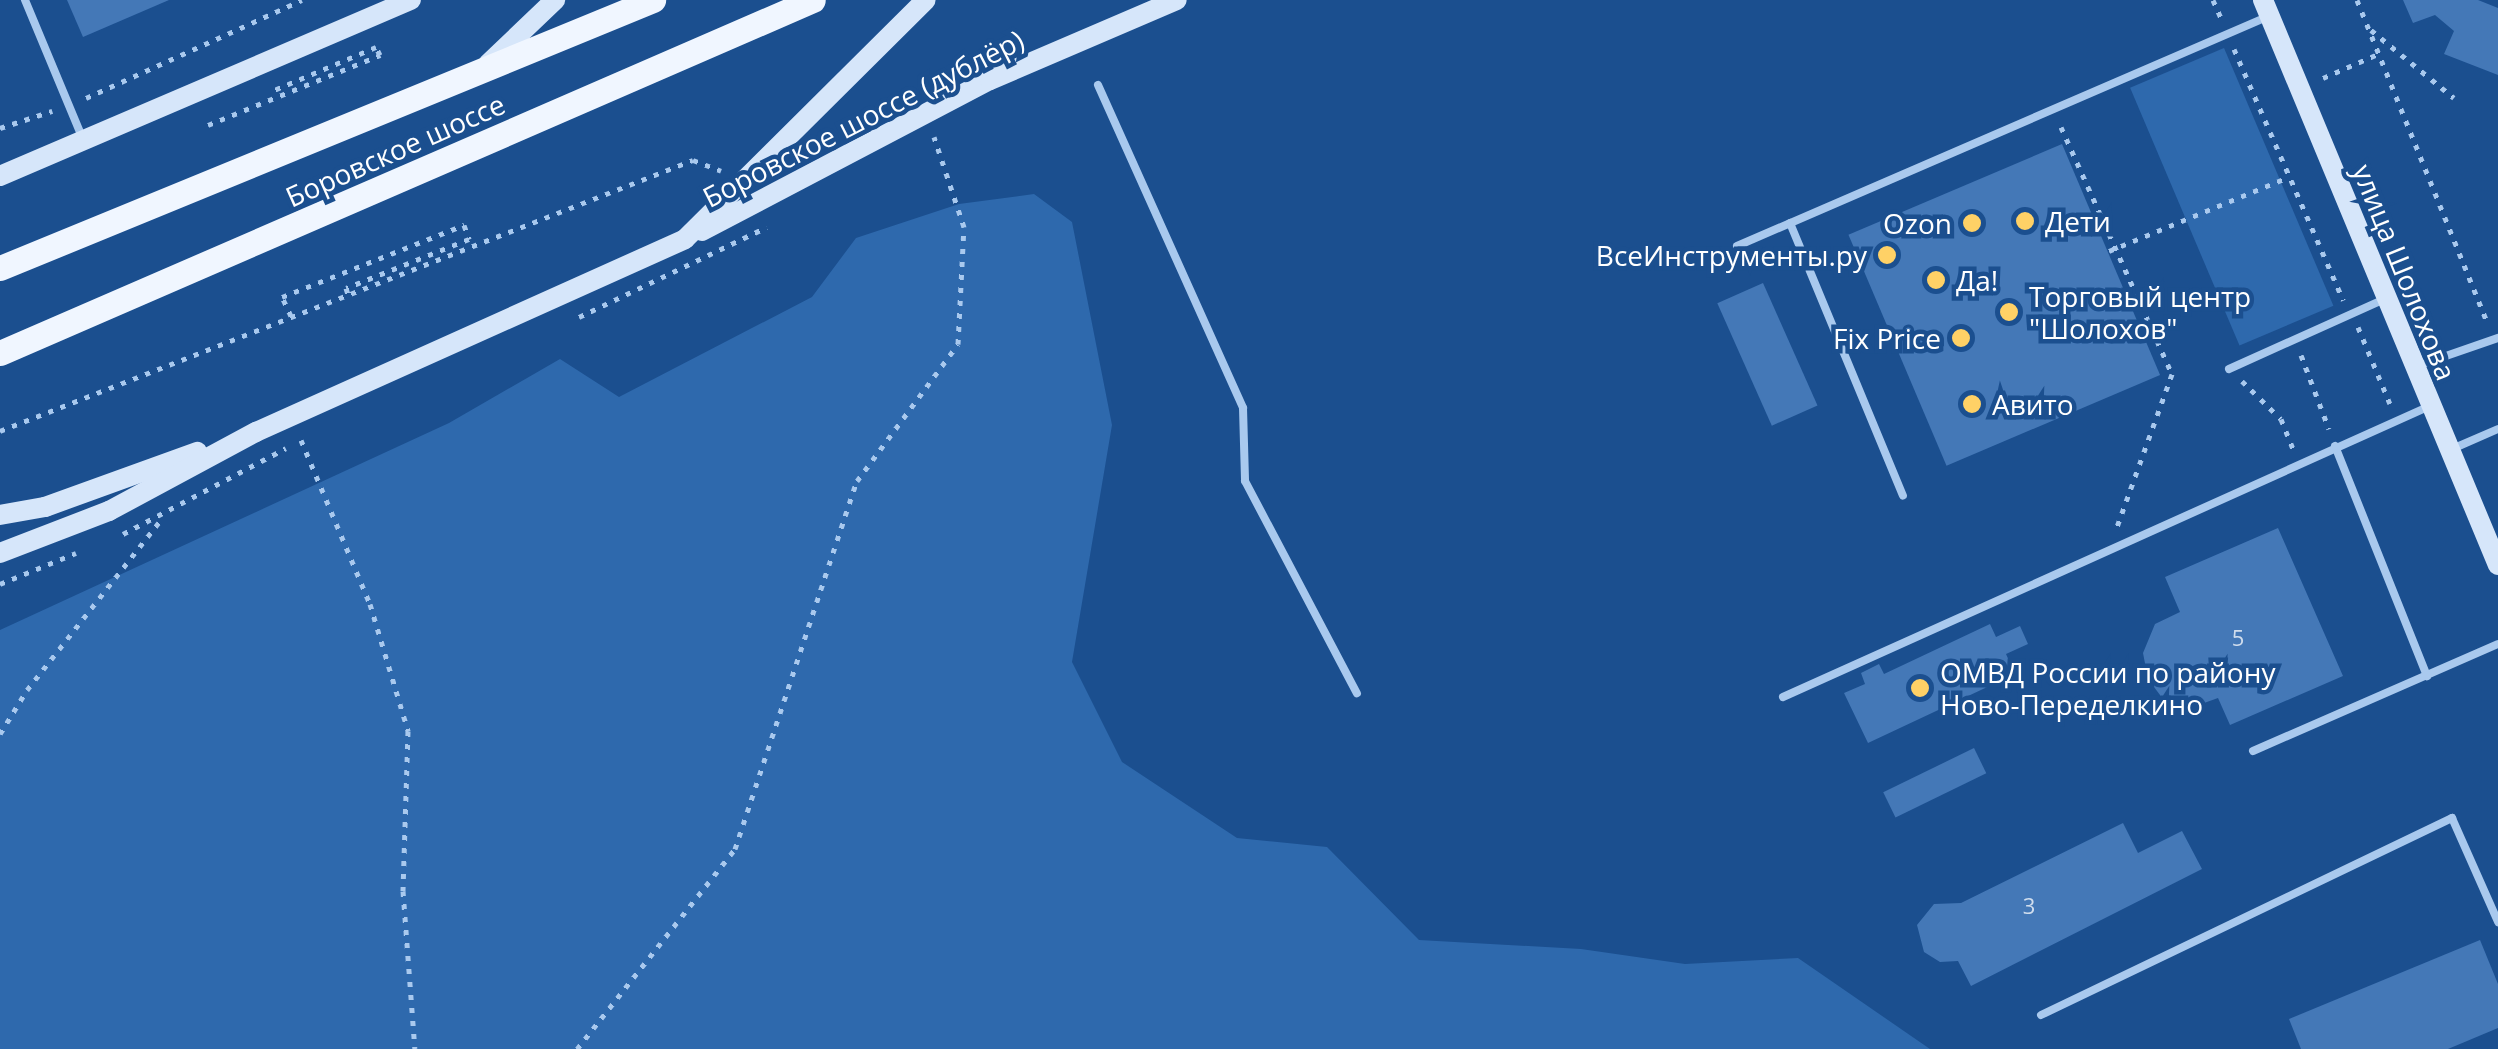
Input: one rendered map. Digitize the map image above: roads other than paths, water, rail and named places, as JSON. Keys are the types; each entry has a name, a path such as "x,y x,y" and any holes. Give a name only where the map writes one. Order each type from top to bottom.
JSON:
{"main road":[{"name":"Боровское шоссе","path":"0,268 653,0"},
{"name":"Боровское шоссе","path":"0,353 813,0"}],"street":[{"path":"0,176 412,0"},
{"path":"477,73 556,0"},
{"path":"685,239 926,0"},
{"name":"Боровское шоссе (дублёр)","path":"256,432 685,239 990,80 1177,0"},
{"name":"улица Шолохова","path":"2266,8 2498,565"},
{"path":"0,515 45,506 256,432"},
{"path":"0,553 109,512 256,432"}],"lane":[{"path":"25,0 85,142"},
{"path":"1737,246 2228,35 2266,8"},
{"path":"1098,86 1243,408 1245,481 1357,694"},
{"path":"1790,223 1903,496"},
{"path":"2229,369 2386,299"},
{"path":"2414,367 2496,339"},
{"path":"1783,697 2430,406"},
{"path":"2450,450 2498,429"},
{"path":"2336,446 2426,676"},
{"path":"2253,751 2498,644"},
{"path":"2041,1014 2452,818 2498,922"}],"place":[{"name":"Дети","path":"2025,221"},
{"name":"Ozon","path":"1972,223"},
{"name":"ВсеИнструменты.ру","path":"1887,255"},
{"name":"Да!","path":"1936,280"},
{"name":"Торговый центр \"Шолохов\"","path":"2009,312"},
{"name":"Fix Price","path":"1961,338"},
{"name":"Авито","path":"1972,404"},
{"name":"ОМВД России по району Ново-Переделкино","path":"1920,688"}]}
